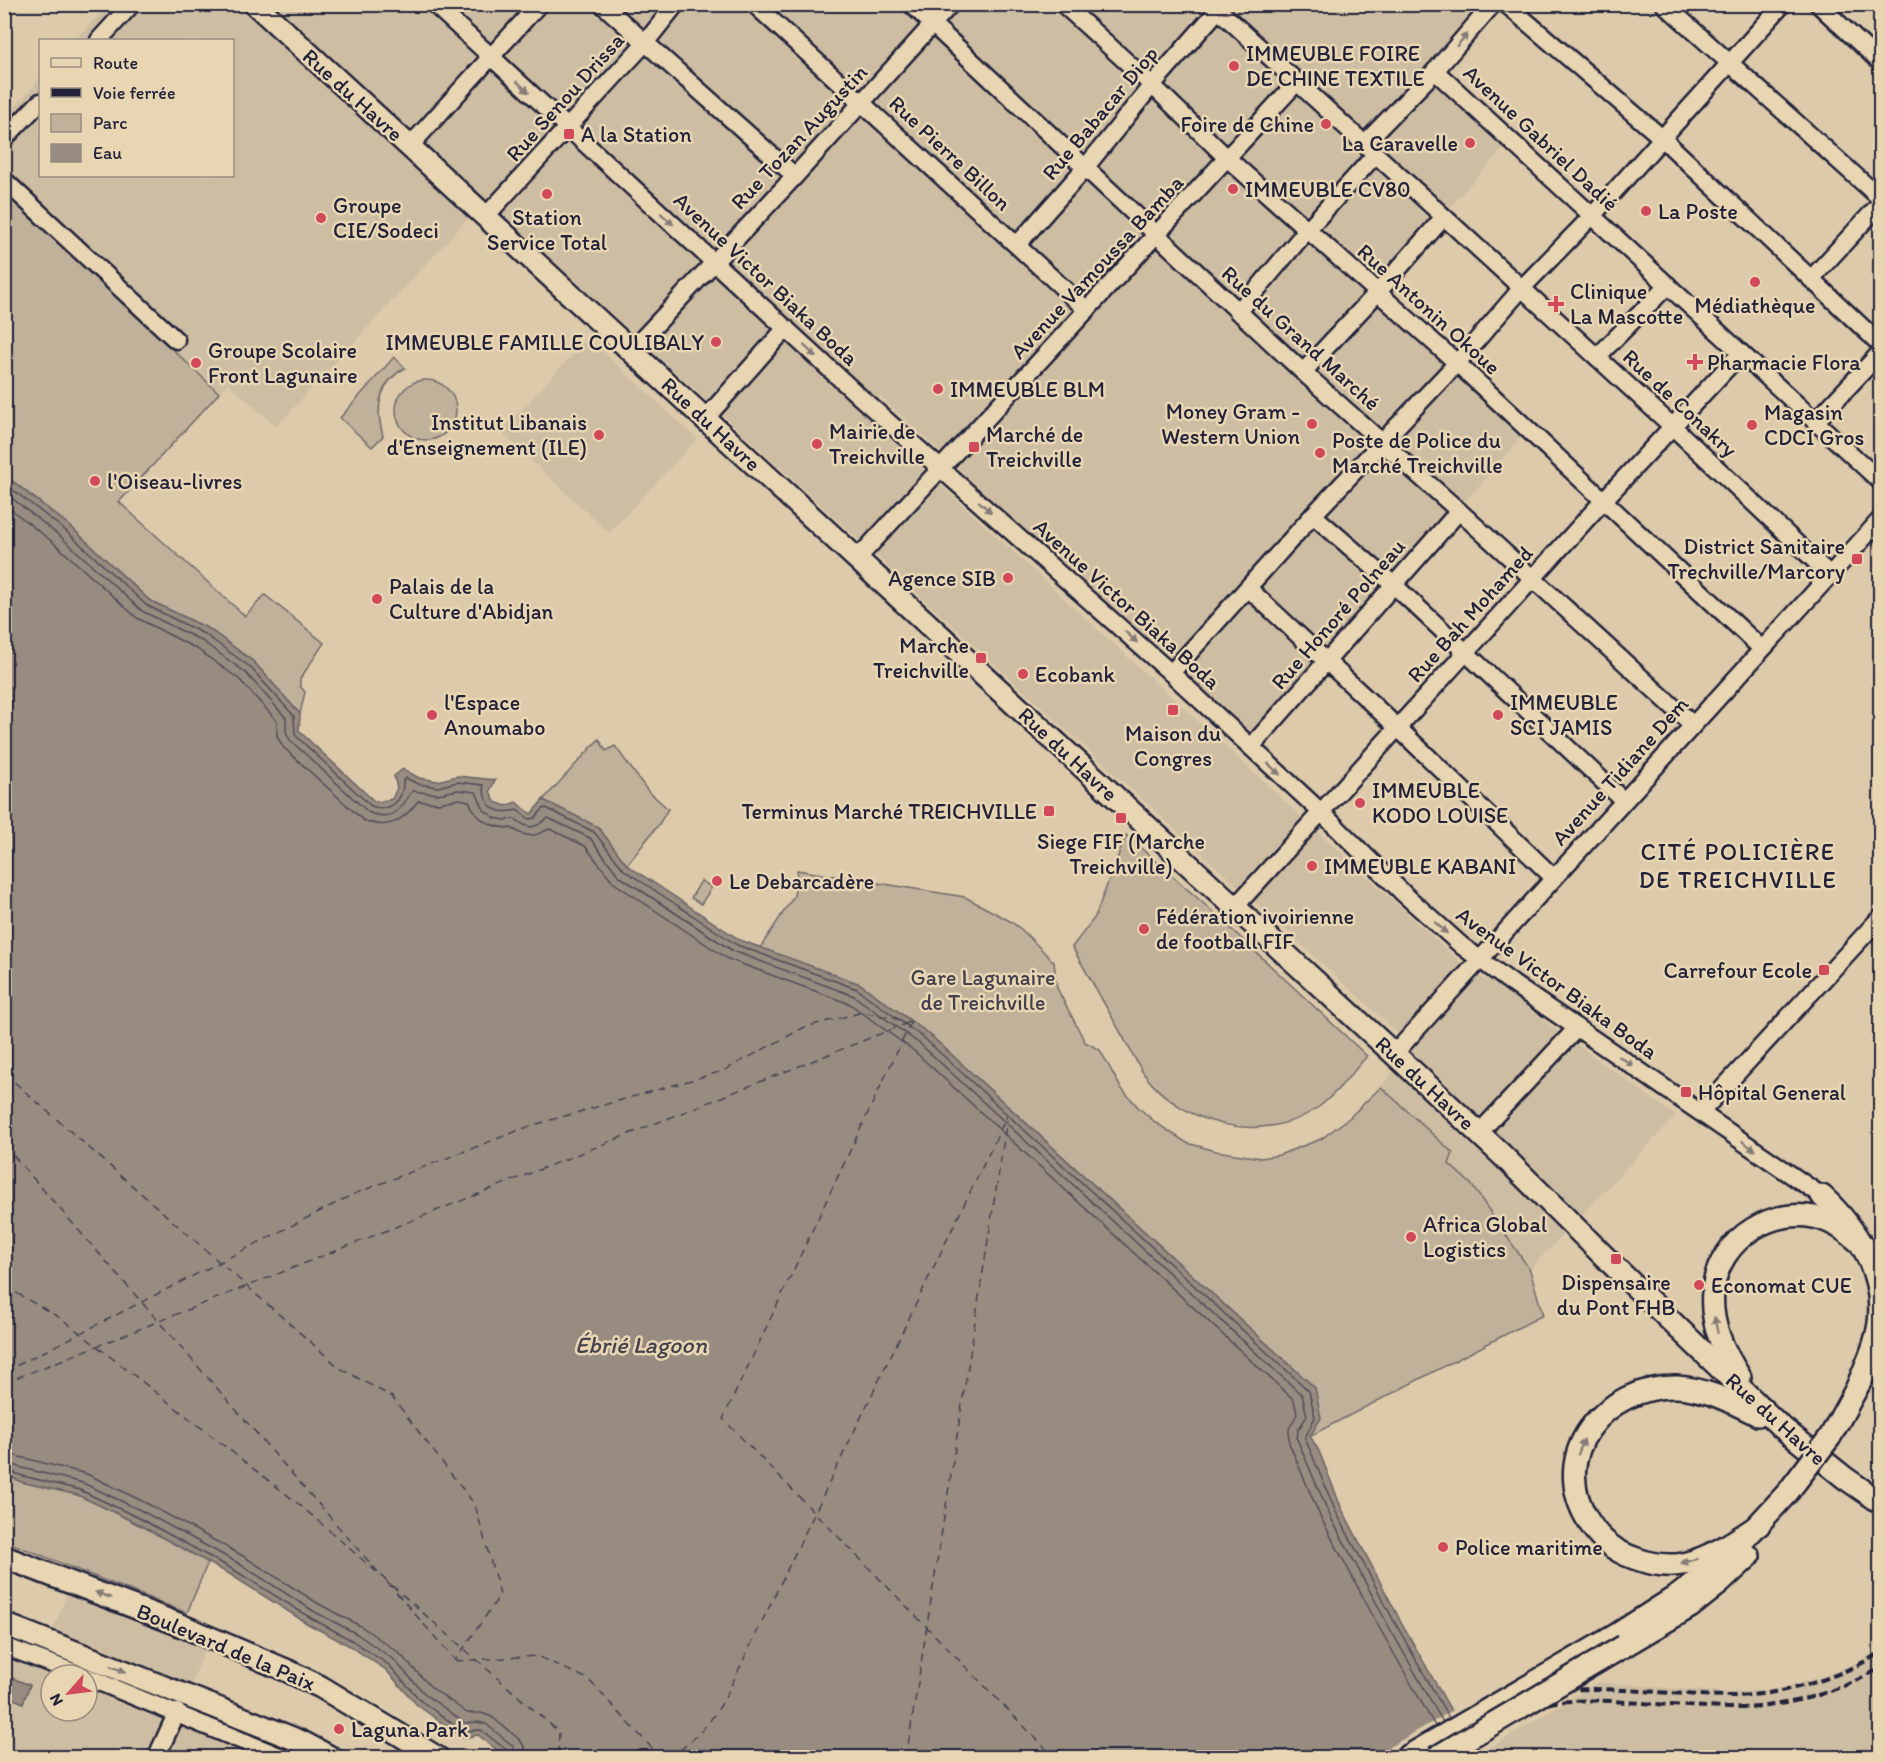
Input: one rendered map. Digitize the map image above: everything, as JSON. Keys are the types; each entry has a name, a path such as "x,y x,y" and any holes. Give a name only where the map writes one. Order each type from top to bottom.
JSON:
{"main road":[{"name":"Rue du Havre","path":"255,4 1394,1054 1780,1426 1845,1478 1881,1502"},
{"path":"1822,1196 1839,1211 1865,1247 1876,1279 1880,1306 1874,1344 1834,1441"},
{"path":"1780,1426 1732,1364 1717,1333 1713,1310 1713,1291 1724,1256 1749,1231 1764,1221 1782,1216 1803,1216 1828,1221 1839,1226 1865,1247"},
{"path":"1858,1385 1881,1347"},
{"path":"1405,1758 1620,1641 1690,1607 1720,1583 1772,1532 1793,1495 1881,1374"},
{"path":"1760,1525 1721,1550 1683,1564 1668,1566 1639,1560 1606,1543 1594,1529 1582,1511 1578,1500 1574,1466 1581,1444 1592,1425 1608,1409 1631,1396 1657,1389 1678,1387 1705,1393 1733,1402 1780,1426"},
{"path":"1436,1758 1620,1641 1730,1555 1793,1495"},
{"name":"Boulevard de la Paix","path":"4,1557 173,1622 321,1686 438,1758"},
{"path":"4,1624 38,1648 206,1714 302,1742 332,1758"}],"street":[{"path":"100,39 132,4"},
{"name":"Avenue Victor Biaka Boda","path":"434,4 786,328 1171,673 1322,813 1404,894 1480,960 1822,1196"},
{"path":"409,147 538,4"},
{"path":"602,4 795,176"},
{"name":"Rue Senou Drissa","path":"485,217 645,43 676,4"},
{"name":"Rue Pierre Billon","path":"754,4 1087,310"},
{"name":"Rue du Grand Marché","path":"911,4 1155,236 1693,725"},
{"name":"Rue Tozan Augustin","path":"631,351 795,176 951,4"},
{"name":"Rue Antonin Okoue","path":"1063,4 1152,85 1227,158 1457,363 1762,649"},
{"path":"1238,312 1435,71 1493,4"},
{"path":"1506,4 1662,138 1881,344"},
{"path":"1664,4 1881,198"},
{"path":"1171,673 1381,441 1457,363 1521,289 1592,216 1783,4"},
{"path":"1818,4 1881,62"},
{"name":"Rue Babacar Diop","path":"1017,245 1085,168 1152,85 1222,9"},
{"name":"Rue de Conakry","path":"1222,9 1296,83 1672,426 1830,575"},
{"name":"Avenue Gabriel Dadié","path":"1435,71 1881,481"},
{"name":"Avenue Vamoussa Bamba","path":"857,559 1296,83"},
{"path":"4,139 39,103"},
{"path":"4,180 176,340"},
{"path":"1811,279 1881,204"},
{"path":"1303,372 1443,218"},
{"path":"1597,357 1668,285"},
{"path":"705,419 786,328"},
{"name":"Rue Bah Mohamed","path":"1235,908 1603,501 1741,353"},
{"path":"1816,421 1881,353"},
{"name":"Rue Honoré Polneau","path":"1251,747 1459,511"},
{"path":"1313,515 1395,586 1623,800"},
{"name":"Avenue Tidiane Dem","path":"1394,1054 1881,519"},
{"path":"1248,588 1554,878"},
{"path":"1701,1112 1881,918"},
{"path":"1478,1134 1577,1028"},
{"path":"1845,1478 1881,1489"},
{"path":"4,1646 38,1648 62,1663"},
{"path":"99,1682 177,1713 206,1714 285,1758"},
{"path":"156,1758 177,1713"}],"shaded area":[{"path":"108,5 1504,5 1442,77 1511,140 1369,295 1525,433 1250,748 1155,650 880,396 863,414 1472,973 1509,991 1544,1021 1676,1116 1530,1269 1543,1315 1310,1436 1315,1388 1167,1252 1251,1155 1261,1158 1298,1149 1321,1139 1349,1118 1381,1087 1410,1052 1406,1042 486,199 276,427 228,383 219,393 169,347 179,337 5,173 5,119 39,80 39,177 234,177 234,39 76,39"},
{"name":"Institut Libanais d'Enseignement (ILE)","path":"588,338 697,439 609,533 501,432"},
{"path":"69,1589 207,1644 189,1690 51,1635"},
{"path":"4,1648 41,1663 39,1723 99,1723 99,1687 270,1757 5,1757"},
{"path":"1880,1649 1880,1757 1477,1757 1599,1682 1730,1693 1781,1688 1821,1677 1860,1661"}],"green space":[{"path":"4,191 219,393 119,502 245,616 265,595 324,643 300,679 300,686 305,692 300,714 254,662 209,629 149,600 70,526 5,475"},
{"path":"394,357 405,368 389,381 384,389 379,406 383,436 372,447 340,418"},
{"path":"426,380 447,389 456,410 447,431 426,440 405,431 396,410 405,389"},
{"path":"599,739 606,751 615,746 647,790 668,809 627,865 598,827 543,800"},
{"path":"1126,835 1211,910 1367,1056 1327,1101 1299,1118 1275,1125 1251,1127 1226,1125 1203,1118 1180,1107 1144,1074 1072,947 1095,917"},
{"name":"Gare Lagunaire de Treichville","path":"797,870 965,897 1010,921 1054,962 1057,988 1085,1042 1100,1050 1121,1088 1156,1123 1187,1143 1216,1151 1261,1158 1279,1155 1321,1139 1349,1118 1381,1087 1453,1153 1449,1164 1471,1184 1530,1270 1543,1315 1310,1436 1315,1388 929,1034 860,984 760,948 794,896"},
{"path":"701,881 712,887 701,904 691,898"},
{"path":"4,1474 80,1496 129,1519 208,1562 187,1613 5,1541"}],"water":[{"name":"Ébrié Lagoon","path":"4,475 70,526 149,600 209,629 254,662 300,714 299,731 374,801 392,799 397,788 394,776 403,769 419,778 438,781 457,776 495,780 490,791 495,802 506,806 516,802 531,814 543,800 598,827 627,865 740,940 860,984 929,1034 1315,1388 1321,1418 1310,1436 1319,1451 1341,1507 1399,1618 1477,1757 506,1757 478,1735 463,1738 417,1705 386,1670 231,1575 136,1523 78,1495 21,1482 5,1474"},
{"path":"4,1675 30,1685 23,1703 5,1695"}],"pier":[{"path":"1455,1709 1479,1752 1469,1758 1372,1757"}],"ferry route":[{"path":"4,1372 354,1194 530,1126 723,1071 805,1027 863,1012 911,1022"},
{"path":"4,1383 910,1022"},
{"path":"911,1022 723,1419 1055,1758"},
{"path":"4,1073 340,1368 392,1397 475,1505 500,1595 455,1661"},
{"path":"668,1758 700,1733 724,1700 1007,1116"},
{"path":"906,1758 1007,1120"},
{"path":"4,1145 378,1572"},
{"path":"4,1286 62,1319 300,1505 559,1732 558,1758"},
{"path":"387,1582 455,1660"},
{"path":"456,1661 537,1656 588,1679 661,1758"}],"railway":[{"path":"1420,1758 1509,1705 1536,1694 1591,1689 1728,1696 1768,1693 1807,1685 1845,1671 1880,1653"},
{"path":"1441,1758 1506,1719 1546,1704 1594,1700 1728,1708 1768,1706 1826,1692 1880,1668"}],"place":[{"name":"IMMEUBLE FOIRE DE CHINE TEXTILE","path":"1234,66"},
{"name":"Foire de Chine","path":"1326,124"},
{"name":"A la Station","path":"569,134"},
{"name":"La Caravelle","path":"1470,143"},
{"name":"IMMEUBLE CV80","path":"1233,189"},
{"name":"Station Service Total","path":"547,194"},
{"name":"La Poste","path":"1646,211"},
{"name":"Groupe CIE/Sodeci","path":"321,218"},
{"name":"Médiathèque","path":"1755,282"},
{"name":"Clinique La Mascotte","path":"1556,304"},
{"name":"IMMEUBLE FAMILLE COULIBALY","path":"716,342"},
{"name":"Pharmacie Flora","path":"1695,362"},
{"name":"Groupe Scolaire Front Lagunaire","path":"196,363"},
{"name":"IMMEUBLE BLM","path":"938,389"},
{"name":"Money Gram - Western Union","path":"1312,424"},
{"name":"Magasin CDCI Gros","path":"1752,425"},
{"name":"Institut Libanais d'Enseignement (ILE)","path":"599,435"},
{"name":"Mairie de Treichville","path":"817,444"},
{"name":"Marché de Treichville","path":"974,447"},
{"name":"Poste de Police du Marché Treichville","path":"1320,453"},
{"name":"l'Oiseau-livres","path":"95,481"},
{"name":"District Sanitaire Trechville/Marcory","path":"1857,559"},
{"name":"Agence SIB","path":"1008,578"},
{"name":"Palais de la Culture d'Abidjan","path":"377,599"},
{"name":"Marche Treichville","path":"981,658"},
{"name":"Ecobank","path":"1023,674"},
{"name":"Maison du Congres","path":"1173,710"},
{"name":"l'Espace Anoumabo","path":"432,715"},
{"name":"IMMEUBLE SCI JAMIS","path":"1498,715"},
{"name":"IMMEUBLE KODO LOUISE","path":"1360,803"},
{"name":"Terminus Marché TREICHVILLE","path":"1049,811"},
{"name":"Siege FIF (Marche Treichville)","path":"1121,818"},
{"name":"IMMEUBLE KABANI","path":"1312,866"},
{"name":"Le Debarcadère","path":"717,881"},
{"name":"Fédération ivoirienne de football FIF","path":"1144,929"},
{"name":"Carrefour Ecole","path":"1824,970"},
{"name":"Hôpital General","path":"1686,1092"},
{"name":"Africa Global Logistics","path":"1411,1237"},
{"name":"Dispensaire du Pont FHB","path":"1616,1259"},
{"name":"Economat CUE","path":"1699,1285"},
{"name":"Police maritime","path":"1443,1547"},
{"name":"Laguna Park","path":"339,1729"}],"district":[{"name":"CITÉ POLICIÈRE DE TREICHVILLE","path":"1738,865"}]}
